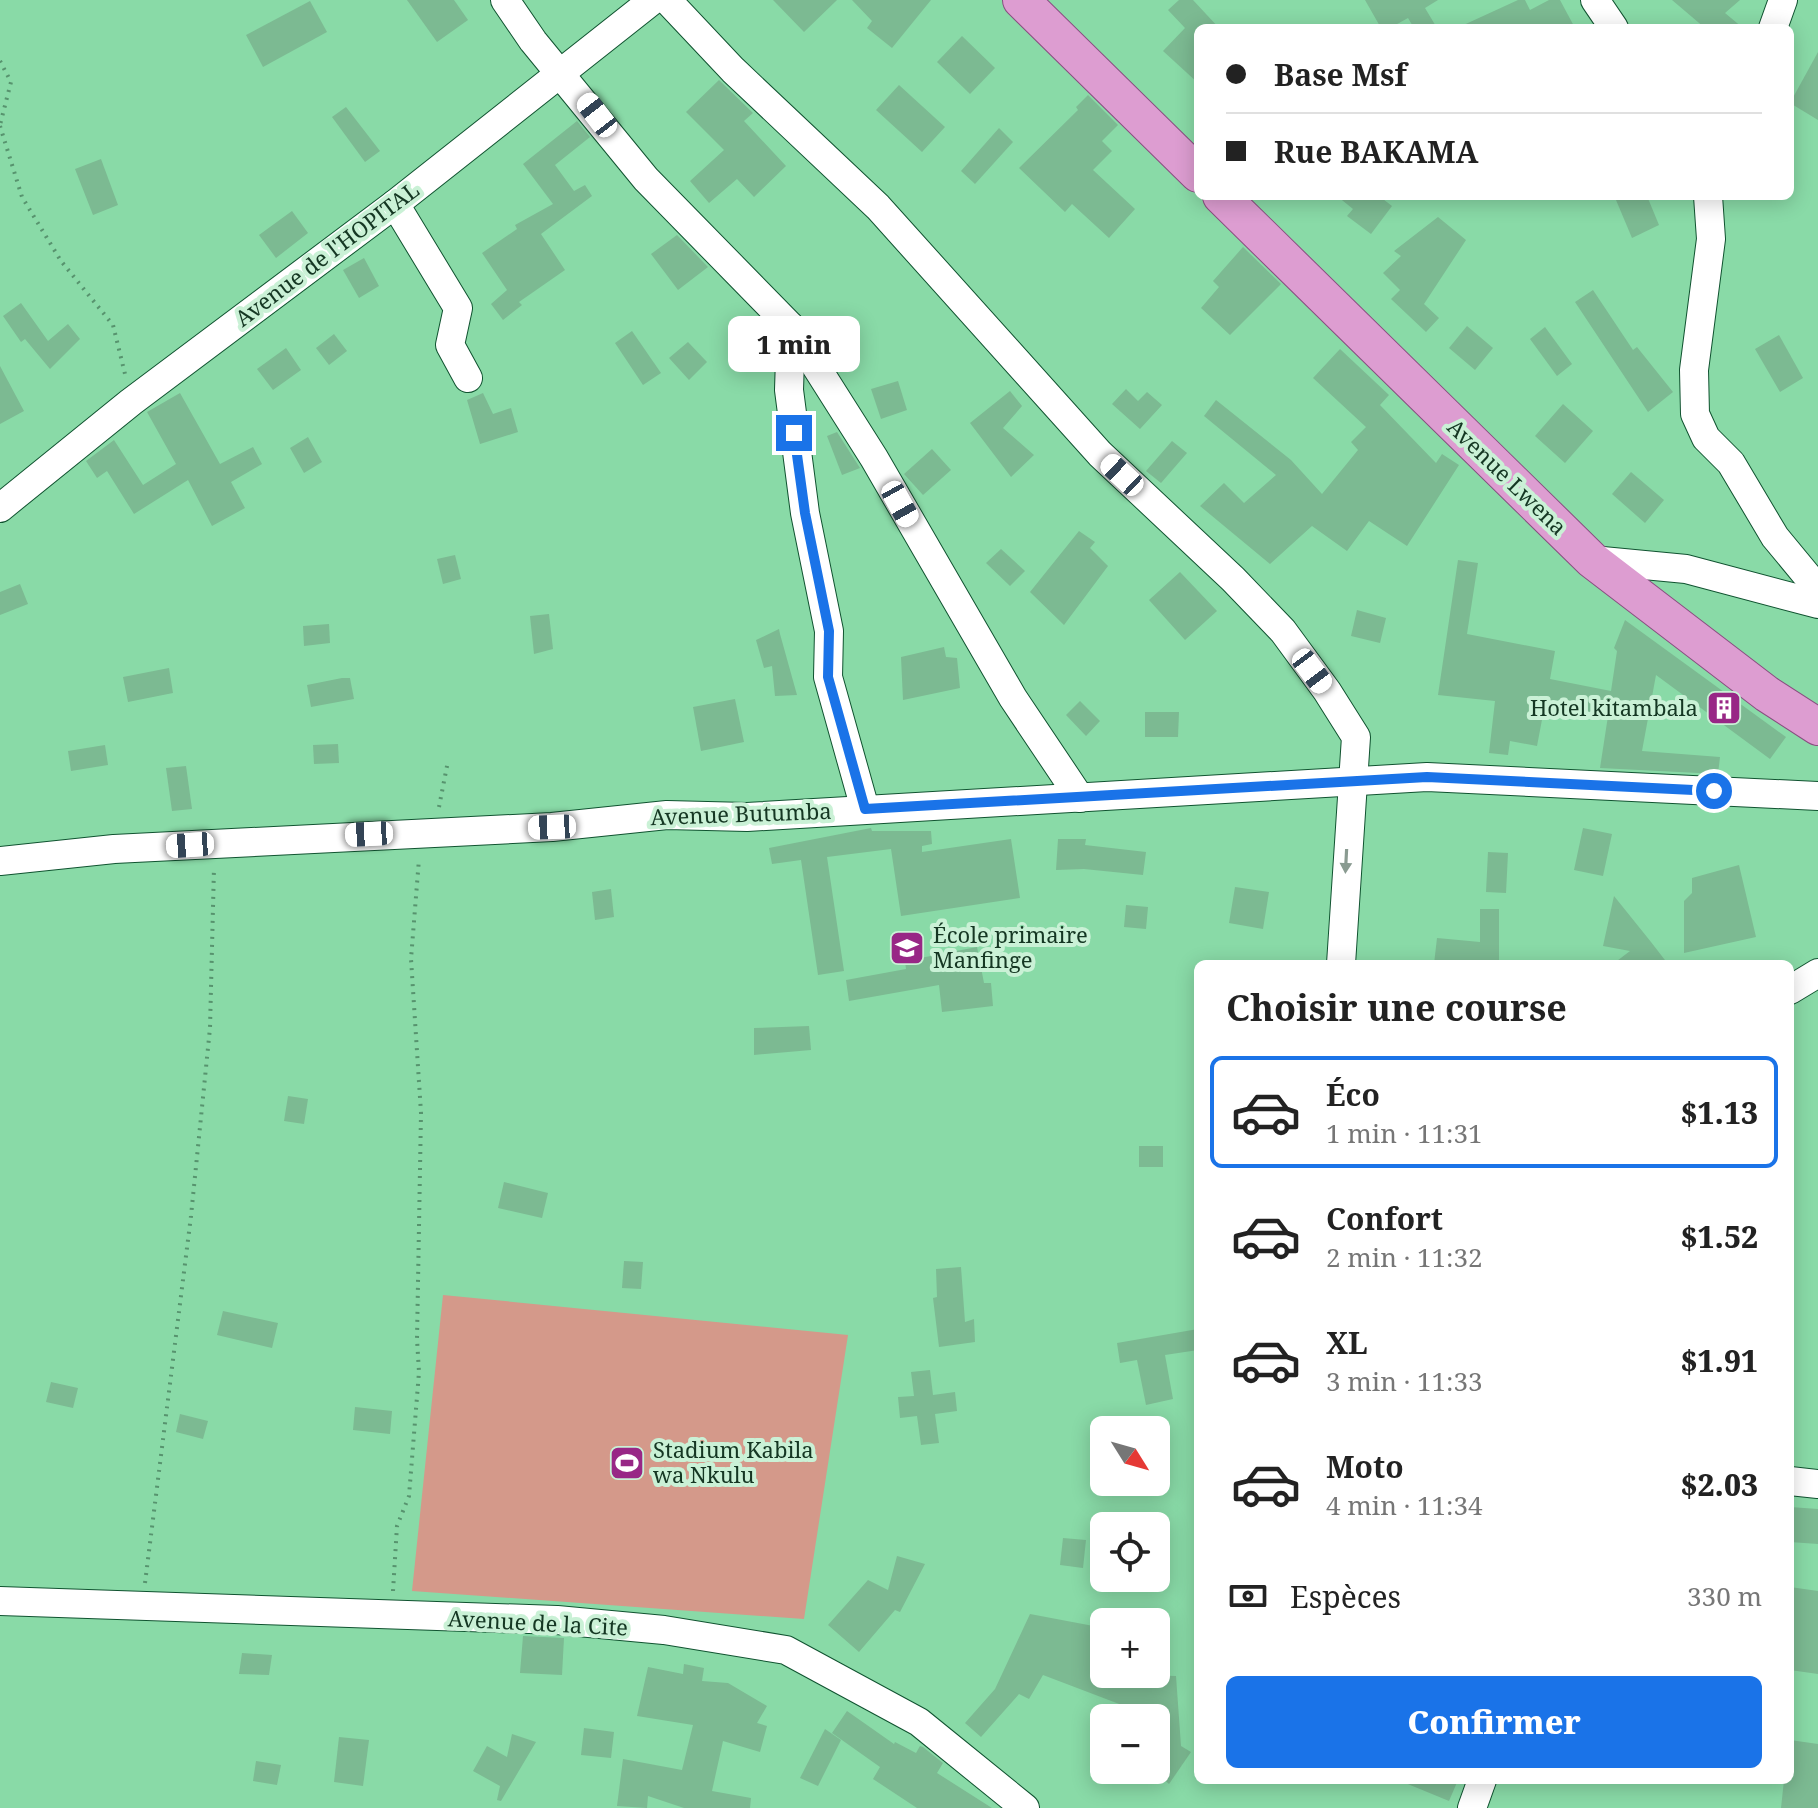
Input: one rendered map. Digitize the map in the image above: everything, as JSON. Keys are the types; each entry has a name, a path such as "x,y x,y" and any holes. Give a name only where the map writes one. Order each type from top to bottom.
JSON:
{"main road":[{"path":"1021,0 1194,170"},
{"name":"Avenue Lwena","path":"1225,200 1592,560 1767,694 1818,727"}],"street":[{"path":"505,0 533,41 562,72 646,179 791,327 867,446 1013,698 1080,798"},
{"name":"Avenue de l'HOPITAL","path":"0,508 131,402 395,204 653,0"},
{"path":"667,0 733,70 878,207 1100,454 1233,579 1283,631 1356,737 1341,960"},
{"path":"1595,0 1611,24"},
{"path":"1774,24 1783,0"},
{"path":"1711,200 1711,239 1694,370 1695,414 1706,438 1731,463 1775,537 1818,589"},
{"path":"395,204 458,308 450,345 468,378"},
{"path":"791,327 789,390 805,513 829,631 828,677 865,809"},
{"path":"1592,560 1686,569 1818,604"},
{"name":"Avenue Butumba","path":"0,861 215,843 552,827 667,815 747,817 1427,777 1818,796"},
{"path":"1794,988 1818,973"},
{"path":"1794,1481 1818,1484"},
{"name":"Avenue de la Cite","path":"0,1601 392,1617 557,1620 664,1630 786,1650 919,1722 1025,1808"},
{"path":"1472,1808 1481,1784"}],"path":[{"path":"0,61 11,82 0,125 22,197 61,261 113,325 131,402"},
{"path":"392,1617 397,1526 409,1496 419,1372 421,1113 411,959 418,862 431,831 448,761"},
{"path":"143,1605 191,1216 210,1028 215,843"}],"shaded area":[{"name":"Stadium Kabila wa Nkulu","path":"443,1295 848,1335 804,1619 412,1591"}],"building":[{"path":"407,0 454,0 468,20 437,42"},
{"path":"773,0 837,0 804,32"},
{"path":"852,0 931,0 892,48 867,28 872,21"},
{"path":"1179,0 1193,0 1215,24 1194,24 1194,79 1163,51 1185,28 1168,10"},
{"path":"1365,0 1438,0 1425,8 1435,24 1412,24 1408,18 1397,24 1379,24"},
{"path":"1518,0 1525,0 1530,10 1549,0 1560,0 1573,24 1466,24"},
{"path":"1672,0 1740,0 1725,13 1738,24 1700,24"},
{"path":"310,1 327,32 263,67 246,35"},
{"path":"962,36 995,68 970,94 937,62"},
{"path":"1818,52 1818,120 1794,105 1794,96"},
{"path":"719,80 753,113 744,121 786,166 754,197 737,179 709,203 690,181 724,150 686,112"},
{"path":"899,85 945,127 922,152 876,110"},
{"path":"1088,95 1118,125 1102,141 1112,151 1093,170 1135,209 1109,238 1072,204 1065,212 1019,168 1078,110 1076,107"},
{"path":"346,107 380,151 365,162 332,117"},
{"path":"577,121 590,137 555,165 574,191 585,185 592,196 541,234 565,270 519,302 522,305 503,320 491,304 507,290 482,253 517,229 515,225 553,204 523,164"},
{"path":"999,128 1013,142 975,184 961,171"},
{"path":"101,159 118,205 93,215 75,169"},
{"path":"1342,200 1384,200 1392,206 1371,234 1347,216 1353,209"},
{"path":"1616,200 1649,200 1659,225 1632,238"},
{"path":"292,211 308,233 276,258 259,235"},
{"path":"1438,217 1466,240 1424,304 1439,318 1426,332 1391,299 1400,290 1383,273 1401,256 1394,251"},
{"path":"677,235 708,267 678,290 651,254"},
{"path":"1243,247 1281,284 1230,335 1201,308 1219,287 1213,281"},
{"path":"364,258 379,286 359,298 343,270"},
{"path":"1593,290 1633,350 1637,347 1673,392 1648,412 1575,302"},
{"path":"21,303 48,341 68,324 80,339 50,369 25,339 21,342 3,316"},
{"path":"1467,326 1493,348 1475,370 1449,348"},
{"path":"1545,327 1572,364 1557,376 1530,339"},
{"path":"632,331 661,373 643,385 615,343"},
{"path":"334,334 347,351 329,365 316,348"},
{"path":"1779,335 1803,378 1780,392 1755,349"},
{"path":"688,342 707,362 689,380 669,358"},
{"path":"286,348 301,370 273,390 257,369"},
{"path":"1340,349 1389,395 1380,405 1436,463 1442,454 1459,465 1407,546 1369,521 1347,551 1312,526 1270,564 1200,506 1224,483 1244,503 1276,475 1204,416 1216,400 1291,460 1322,494 1358,450 1351,442 1366,427 1313,378"},
{"path":"0,366 24,411 0,424"},
{"path":"898,381 907,410 881,419 871,389"},
{"path":"1126,389 1138,401 1147,392 1162,405 1140,429 1112,404"},
{"path":"1010,391 1022,406 1003,428 1034,455 1011,477 970,423"},
{"path":"180,393 220,464 253,447 262,464 231,482 245,508 212,526 188,480 134,514 107,471 97,478 86,461 114,440 143,485 176,464 147,412"},
{"path":"483,393 493,414 511,408 518,432 480,444 467,400"},
{"path":"1563,404 1593,431 1565,463 1535,436"},
{"path":"837,432 860,468 842,475 827,436"},
{"path":"308,437 322,462 304,473 290,448"},
{"path":"1172,441 1187,453 1161,483 1146,471"},
{"path":"932,449 951,470 923,495 904,474"},
{"path":"1631,472 1664,500 1645,523 1612,494"},
{"path":"1079,531 1095,542 1090,548 1108,566 1064,625 1030,592"},
{"path":"1001,549 1025,571 1010,586 986,563"},
{"path":"455,555 461,579 443,584 437,559"},
{"path":"1458,560 1478,563 1467,634 1555,651 1550,679 1611,691 1617,651 1614,648 1625,620 1786,737 1770,759 1656,675 1642,751 1720,757 1718,774 1600,768 1608,716 1545,704 1537,746 1510,741 1508,755 1489,753 1495,701 1438,695"},
{"path":"1180,572 1217,611 1185,640 1149,600"},
{"path":"20,584 28,604 0,615 0,592"},
{"path":"1357,610 1386,618 1380,643 1351,636"},
{"path":"549,614 553,649 534,654 530,616"},
{"path":"329,624 330,643 304,646 303,626"},
{"path":"779,629 797,695 775,696 772,666 764,668 756,640"},
{"path":"944,647 946,657 957,658 960,688 903,700 901,657"},
{"path":"169,668 173,693 128,702 123,677"},
{"path":"350,678 354,699 311,707 307,685"},
{"path":"735,699 744,742 701,751 693,707"},
{"path":"1080,701 1100,721 1086,736 1066,715"},
{"path":"1145,712 1179,712 1178,737 1145,737"},
{"path":"338,744 339,763 314,764 313,745"},
{"path":"105,745 108,765 71,771 68,751"},
{"path":"186,766 192,809 172,811 166,768"},
{"path":"871,828 872,831 931,831 932,844 922,846 922,852 1011,839 1020,898 901,916 891,849 827,857 844,971 818,975 801,860 772,864 769,848"},
{"path":"1583,828 1612,834 1603,876 1574,870"},
{"path":"1058,839 1086,839 1085,845 1146,852 1143,875 1084,869 1056,870"},
{"path":"1488,852 1508,853 1506,893 1486,892"},
{"path":"1739,865 1756,937 1684,953 1684,901 1692,893 1692,878"},
{"path":"1235,887 1269,892 1263,929 1229,923"},
{"path":"611,889 614,917 595,920 592,892"},
{"path":"1614,896 1665,960 1618,960 1630,951 1603,946"},
{"path":"1126,905 1148,907 1146,929 1124,927"},
{"path":"1480,909 1499,909 1499,960 1434,960 1437,938 1480,942"},
{"path":"977,947 984,983 991,983 993,1006 942,1012 939,985 849,1001 846,980 906,969 905,961"},
{"path":"809,1026 811,1050 754,1055 754,1028"},
{"path":"288,1096 308,1099 304,1124 284,1121"},
{"path":"1139,1146 1163,1146 1163,1167 1139,1167"},
{"path":"504,1182 548,1193 542,1218 498,1208"},
{"path":"624,1261 643,1262 641,1289 622,1288"},
{"path":"961,1267 965,1322 974,1319 975,1342 939,1347 933,1298 937,1297 936,1269"},
{"path":"223,1311 278,1323 272,1348 217,1335"},
{"path":"1194,1330 1194,1351 1165,1355 1173,1399 1146,1405 1137,1360 1120,1363 1117,1343"},
{"path":"930,1370 933,1395 955,1392 957,1411 935,1414 939,1443 921,1445 917,1416 900,1418 898,1397 914,1396 911,1372"},
{"path":"51,1382 78,1388 73,1408 46,1402"},
{"path":"355,1407 392,1411 390,1434 353,1430"},
{"path":"180,1414 208,1421 203,1439 176,1432"},
{"path":"1794,1507 1818,1509 1818,1544 1794,1542"},
{"path":"1063,1538 1086,1540 1083,1568 1060,1565"},
{"path":"897,1556 925,1564 900,1612 895,1610 859,1652 828,1625 868,1580 888,1590"},
{"path":"1794,1588 1818,1591 1818,1674 1794,1671"},
{"path":"1030,1614 1090,1625 1090,1688 1170,1688 1170,1676 1176,1676 1181,1746 1191,1752 1170,1783 1170,1704 1119,1704 1043,1675 1029,1699 1019,1694 981,1737 965,1723 995,1689"},
{"path":"523,1636 564,1638 562,1675 520,1673"},
{"path":"242,1653 272,1655 269,1675 239,1674"},
{"path":"684,1664 704,1668 702,1681 728,1683 767,1706 757,1723 767,1726 760,1752 723,1741 712,1791 751,1798 750,1808 684,1808 648,1796 647,1808 617,1806 623,1759 682,1770 693,1725 637,1716 648,1667 683,1674"},
{"path":"847,1711 894,1744 916,1753 920,1746 923,1747 943,1763 937,1773 992,1808 917,1808 873,1779 880,1767 832,1733"},
{"path":"584,1728 614,1732 611,1758 581,1755"},
{"path":"825,1729 841,1740 818,1786 800,1778"},
{"path":"512,1734 536,1742 501,1801 497,1800 500,1786 473,1771 487,1746 507,1757"},
{"path":"339,1737 369,1740 363,1786 334,1782"},
{"path":"1794,1741 1818,1744 1818,1808 1781,1808 1784,1784 1794,1784"},
{"path":"256,1761 281,1765 277,1785 253,1781"},
{"path":"1408,1784 1456,1784 1449,1801"}],"place":[{"name":"Hotel kitambala","path":"1724,708"},
{"name":"École primaire Manfinge","path":"907,948"},
{"name":"Stadium Kabila wa Nkulu","path":"627,1463"}],"route":[{"path":"794,433 805,513 829,631 828,677 865,809 1427,777 1714,791"}]}
